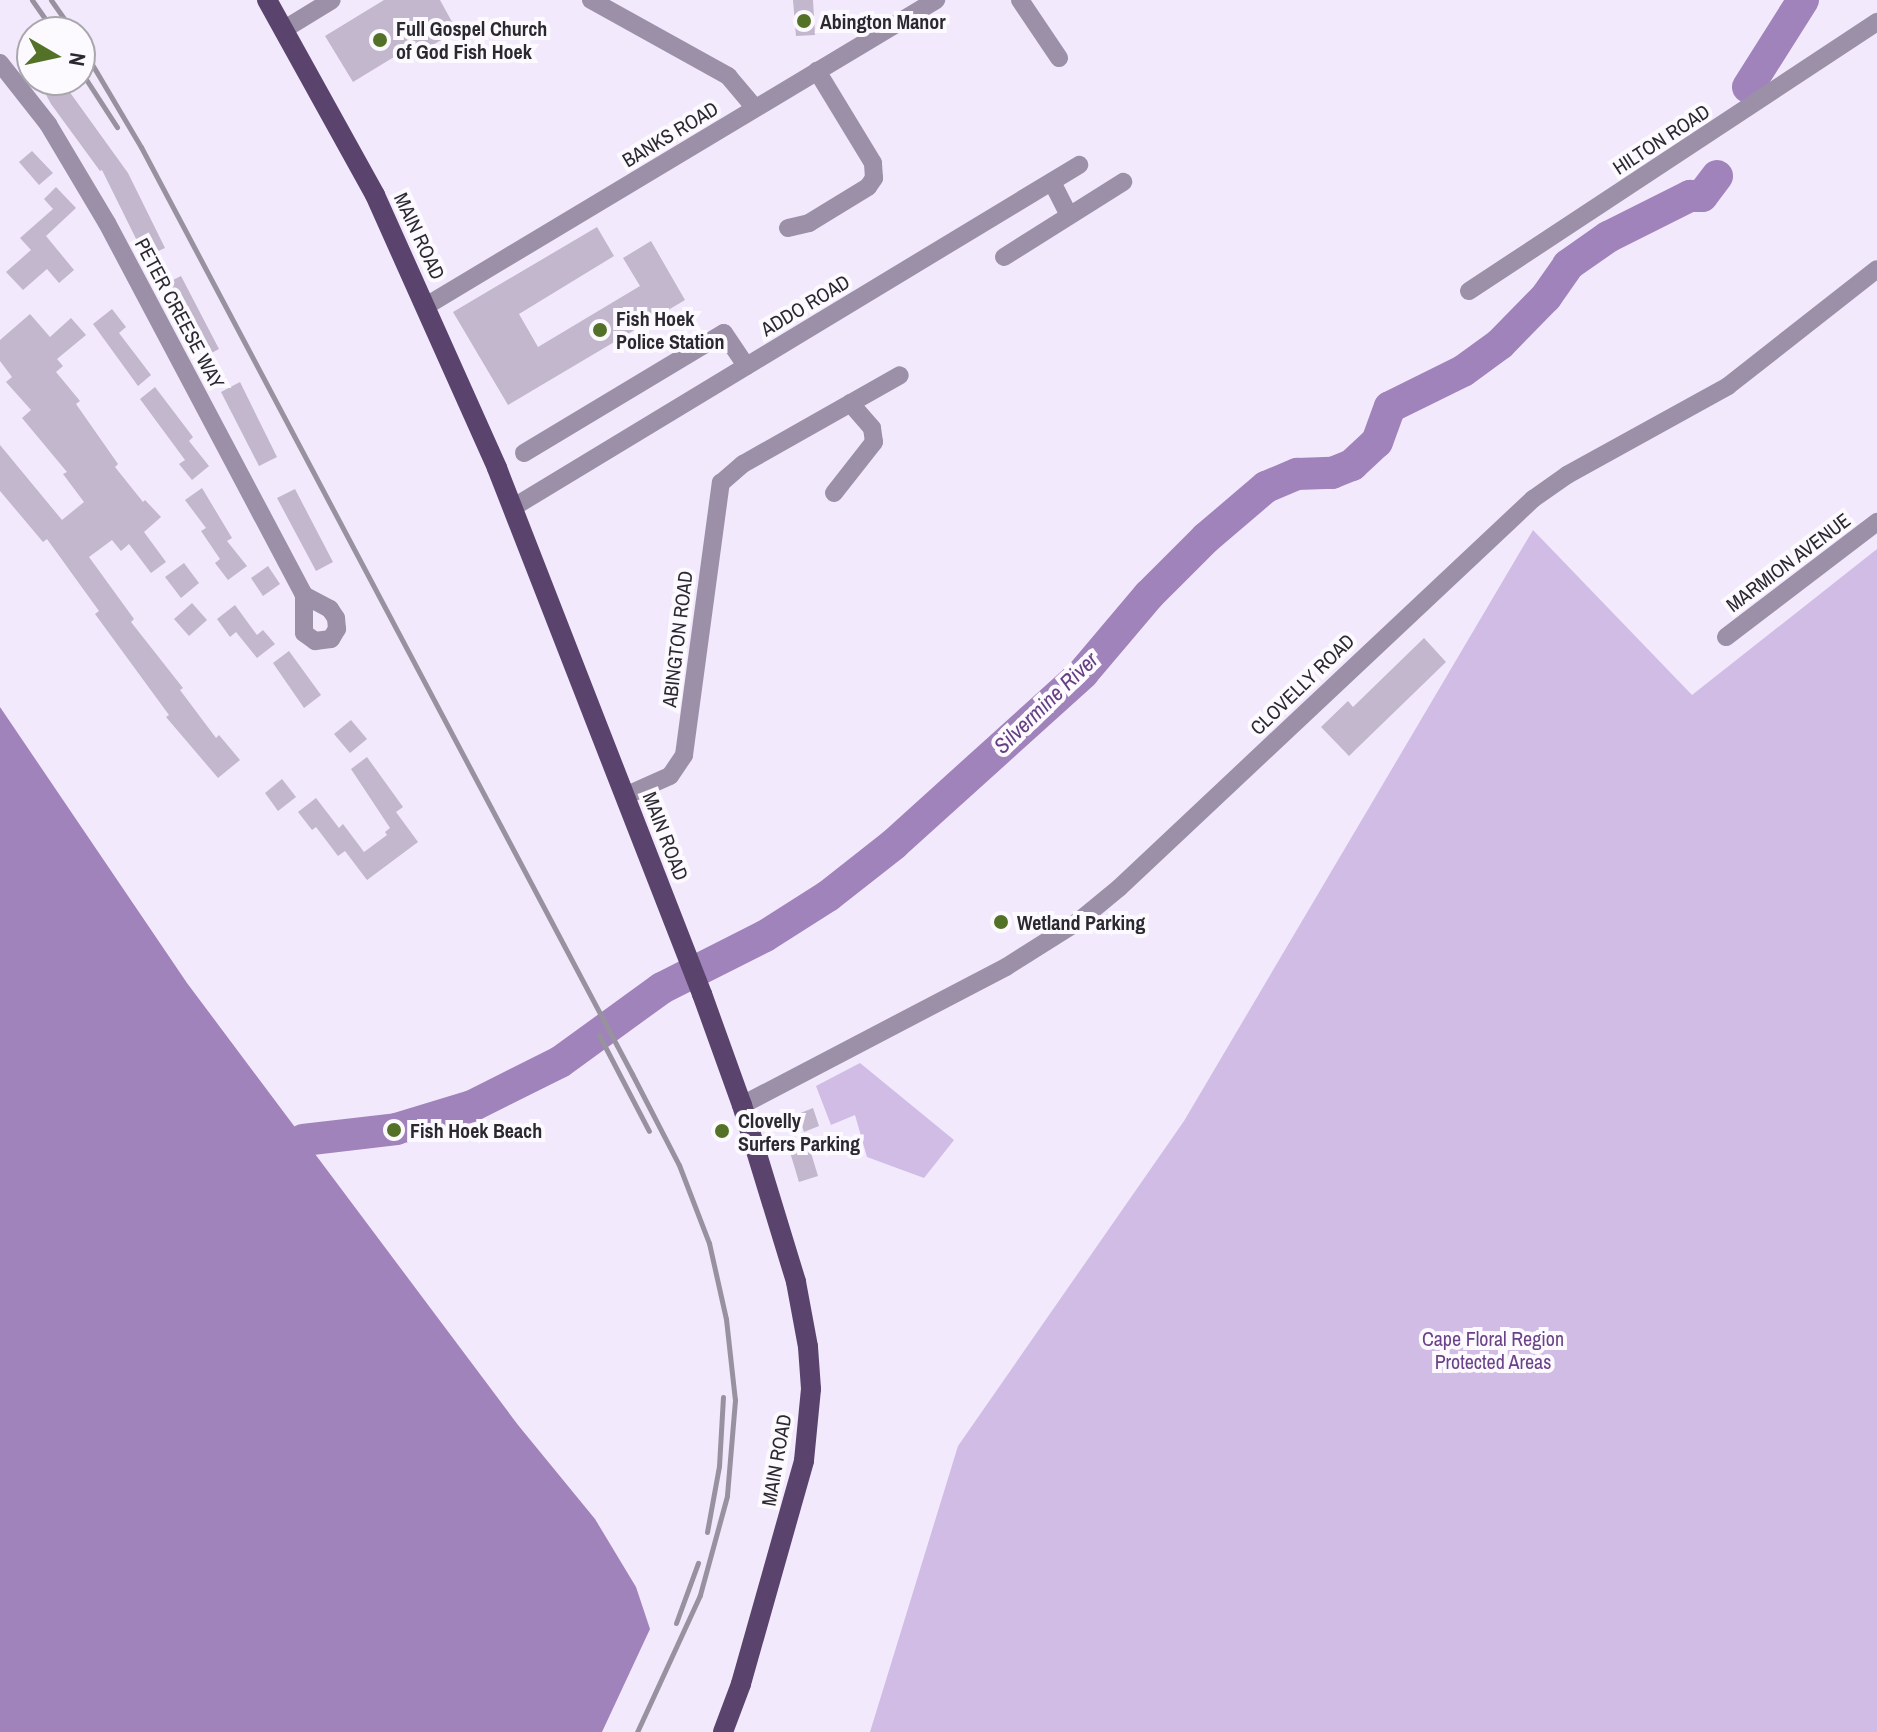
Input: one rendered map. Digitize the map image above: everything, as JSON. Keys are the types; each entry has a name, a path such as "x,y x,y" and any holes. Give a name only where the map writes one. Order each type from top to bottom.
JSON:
{"main road":[{"name":"MAIN ROAD","path":"267,0 375,195 512,508 702,994 742,1105 796,1282 808,1347 811,1389 804,1461 794,1506 741,1684 723,1732"}],"street":[{"path":"283,30 332,0"},
{"path":"591,0 728,76 755,108"},
{"name":"BANKS ROAD","path":"426,306 936,0"},
{"path":"1020,0 1059,58"},
{"name":"HILTON ROAD","path":"1469,291 1877,22"},
{"name":"PETER CREESE WAY","path":"0,63 48,124 107,223 304,595"},
{"path":"788,228 809,223 868,187 874,178 873,163 817,71"},
{"name":"ADDO ROAD","path":"512,508 1079,165"},
{"path":"1052,182 1069,215"},
{"path":"1004,257 1123,182"},
{"name":"CLOVELLY ROAD","path":"742,1105 1006,967 1071,927 1119,888 1533,499 1567,475 1728,386 1877,269"},
{"path":"524,453 724,333 746,366"},
{"name":"ABINGTON ROAD","path":"625,796 670,776 684,755 718,488 743,464 900,375"},
{"path":"834,493 874,442 872,428 850,403"},
{"name":"MARMION AVENUE","path":"1726,637 1877,522"}],"green space":[{"name":"Cape Floral Region Protected Areas","path":"1533,530 1692,695 1877,549 1877,1732 870,1732 958,1446 1184,1121"},
{"path":"860,1063 954,1140 924,1178 867,1157 855,1115 831,1125 816,1086"}],"shaded area":[{"path":"0,707 187,983 518,1425 595,1519 636,1587 650,1629 602,1732 0,1732"}],"building":[{"name":"Full Gospel Church of God Fish Hoek","path":"384,0 440,0 457,31 417,54 412,46 353,82 325,36"},
{"name":"Abington Manor","path":"793,0 813,0 815,35 796,36"},
{"path":"47,96 73,96 128,173 165,248 145,257 102,170"},
{"path":"32,151 53,173 39,185 19,162"},
{"path":"56,187 76,208 46,236 74,270 59,283 47,269 23,290 6,272 31,250 20,238 53,209 44,199"},
{"name":"Fish Hoek Police Station","path":"597,227 614,256 519,314 538,347 640,286 623,258 651,241 685,300 508,405 453,312"},
{"path":"181,276 219,349 200,359 163,285"},
{"path":"112,309 126,327 119,333 151,375 138,386 93,324"},
{"path":"30,314 50,337 71,318 86,335 57,359 63,366 56,372 80,401 76,404 118,464 115,467 143,502 145,500 161,517 144,532 166,562 151,573 129,544 121,551 112,540 89,557 134,619 131,622 183,688 180,690 216,738 219,735 240,760 218,778 166,717 169,715 95,614 99,611 47,539 43,542 0,491 0,445 62,520 84,502 63,474 67,472 22,418 31,410 6,382 12,377 0,361 0,340"},
{"path":"240,382 277,457 259,466 221,392"},
{"path":"155,387 193,437 189,441 209,466 192,480 179,464 185,460 140,399"},
{"path":"202,488 232,538 227,541 247,566 228,580 215,563 220,559 201,531 206,528 185,500"},
{"path":"295,489 333,562 316,571 277,498"},
{"path":"184,563 199,583 181,598 165,577"},
{"path":"268,566 280,584 263,596 251,578"},
{"path":"192,603 207,620 189,636 174,619"},
{"path":"235,605 257,635 263,630 275,644 257,658 236,632 230,637 217,619"},
{"path":"1424,638 1446,662 1349,756 1321,727 1348,701 1353,707"},
{"path":"289,651 321,695 304,708 273,663"},
{"path":"351,720 367,739 350,753 334,734"},
{"path":"367,757 403,807 396,812 418,842 367,880 345,851 338,856 316,827 312,830 298,812 316,798 339,828 343,824 364,852 387,835 385,832 390,828 351,769"},
{"path":"282,779 296,797 278,811 265,793"},
{"path":"813,1108 819,1126 804,1132 798,1114"},
{"path":"808,1143 818,1176 799,1182 789,1149"}],"waterway":[{"name":"Silvermine River","path":"1748,87 1803,0"},
{"name":"Silvermine River","path":"303,1140 396,1129 472,1106 560,1062 662,988 765,936 828,896 894,844 1083,673 1149,595 1206,538 1266,487 1297,474 1332,473 1352,465 1377,442 1390,407 1463,371 1500,344 1546,297 1568,265 1608,237 1690,196 1702,196 1717,176"}],"railway":[{"path":"32,0 43,16"},
{"path":"51,0 62,16"},
{"path":"96,71 141,147 632,1074 679,1165 709,1243 726,1319 735,1400 727,1496 700,1595 637,1732"},
{"path":"96,95 117,127"},
{"path":"599,1035 649,1131"},
{"path":"707,1532 719,1466 723,1397"},
{"path":"676,1623 698,1563"}],"place":[{"name":"Abington Manor","path":"804,21"},
{"name":"Full Gospel Church of God Fish Hoek","path":"380,40"},
{"name":"Fish Hoek Police Station","path":"600,330"},
{"name":"Wetland Parking","path":"1001,922"},
{"name":"Fish Hoek Beach","path":"394,1130"},
{"name":"Clovelly Surfers Parking","path":"722,1131"}]}
